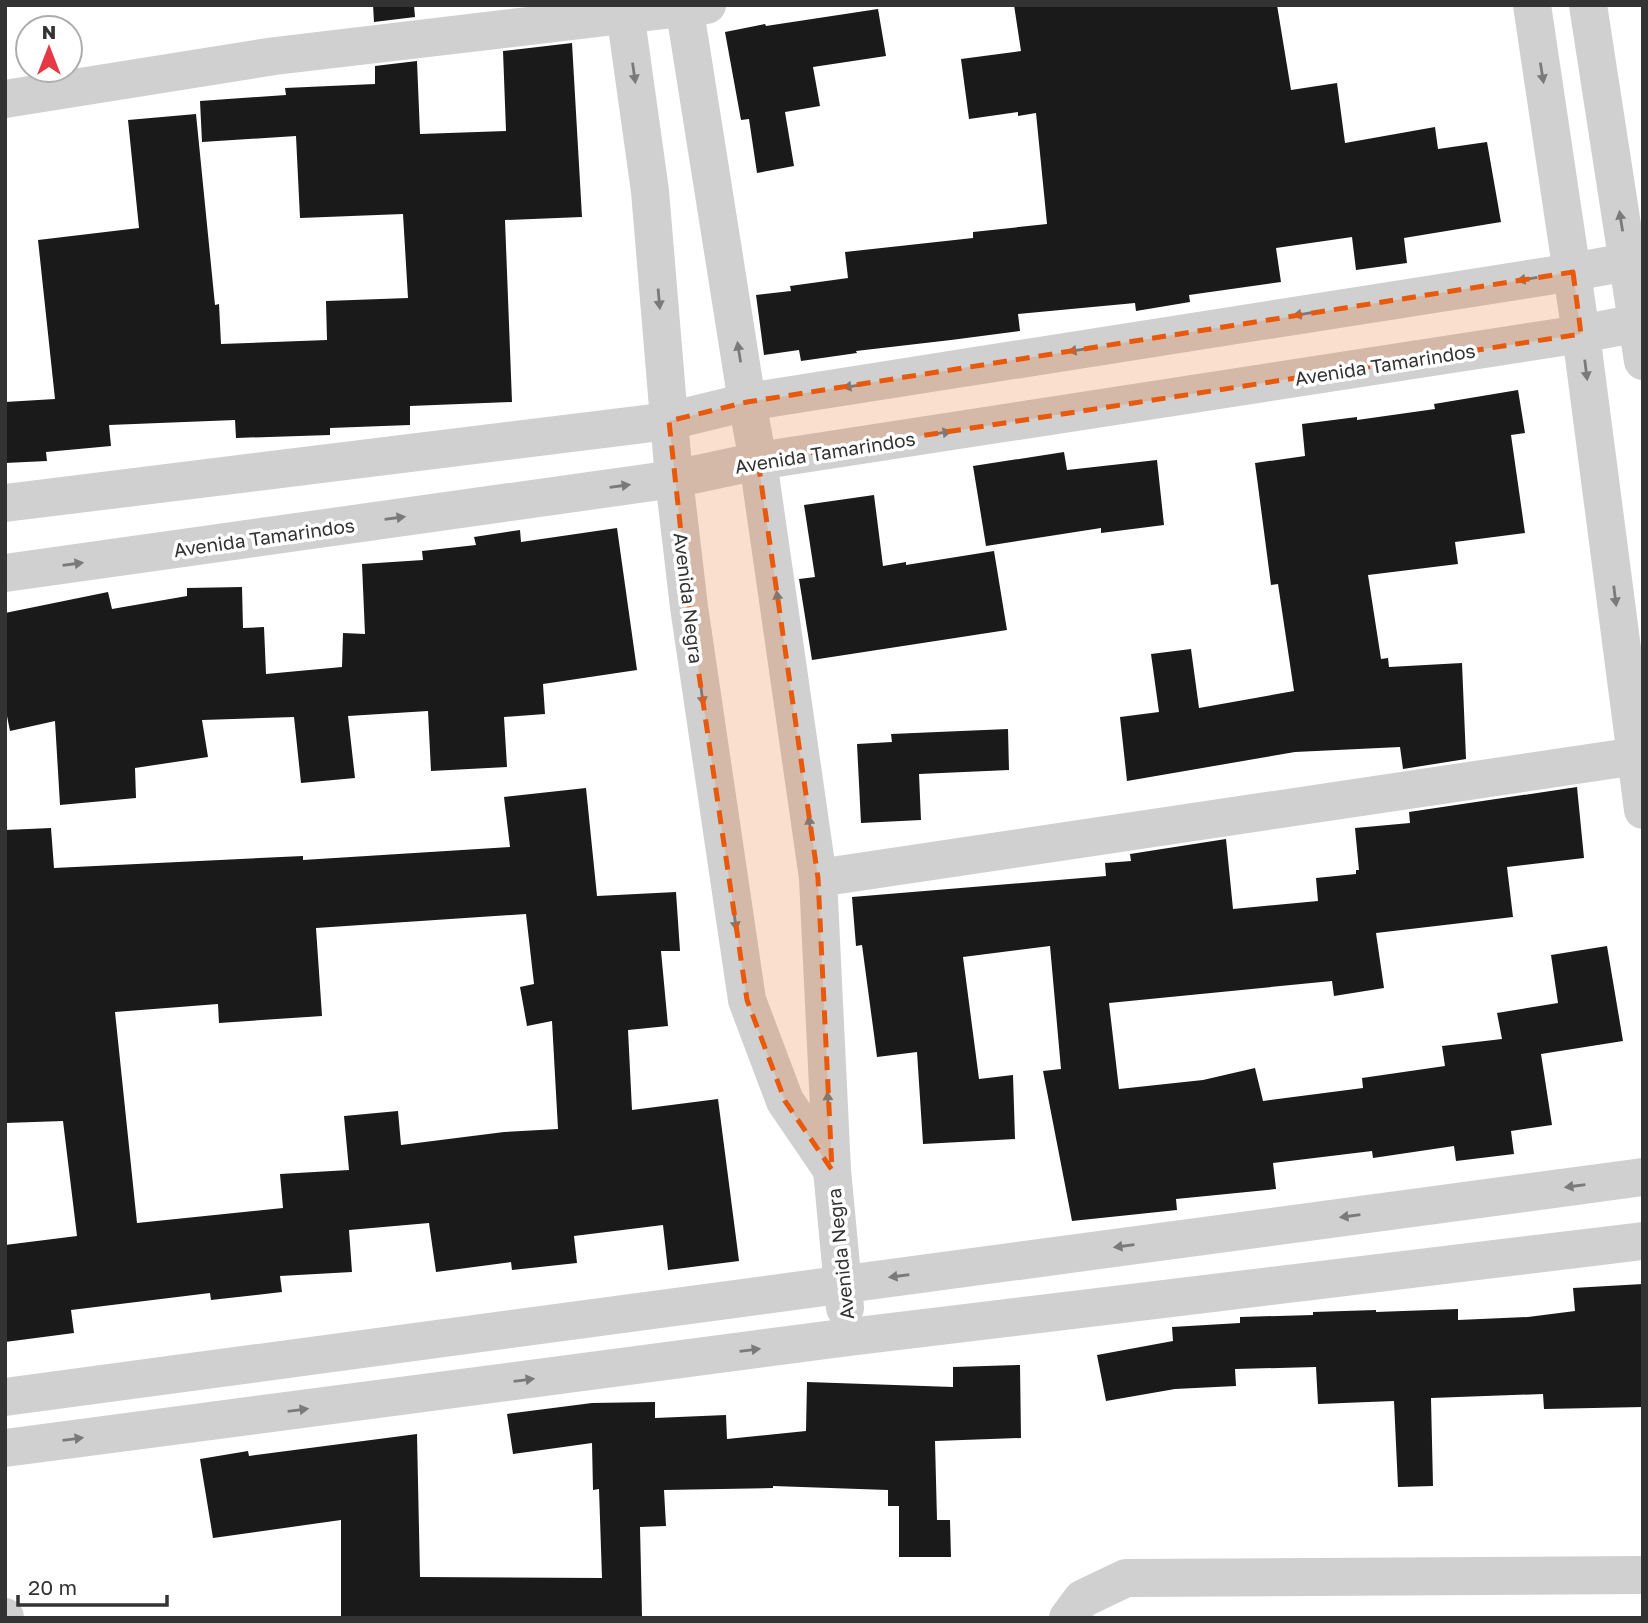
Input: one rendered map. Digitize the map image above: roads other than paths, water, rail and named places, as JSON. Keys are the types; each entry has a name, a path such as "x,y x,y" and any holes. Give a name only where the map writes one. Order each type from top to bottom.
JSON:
{"street":[{"path":"1532,5 1573,272 1639,756 1643,810"},
{"path":"1588,5 1635,260 1643,361"},
{"path":"5,99 275,56 625,10 692,7"},
{"name":"Avenida Negra","path":"692,7 747,402 758,461 818,878 832,1170 849,1337"},
{"name":"Avenida Negra","path":"625,10 650,191 674,479 689,607 747,1000 785,1101 832,1170"},
{"path":"5,503 669,421 747,402 1635,260"},
{"name":"Avenida Tamarindos","path":"5,573 674,479 758,461 1640,323"},
{"path":"818,878 1639,756"},
{"path":"5,1397 1643,1177"},
{"path":"5,1448 849,1337 1643,1241"},
{"path":"1068,1618 1082,1599 1126,1578 1643,1575"}]}
